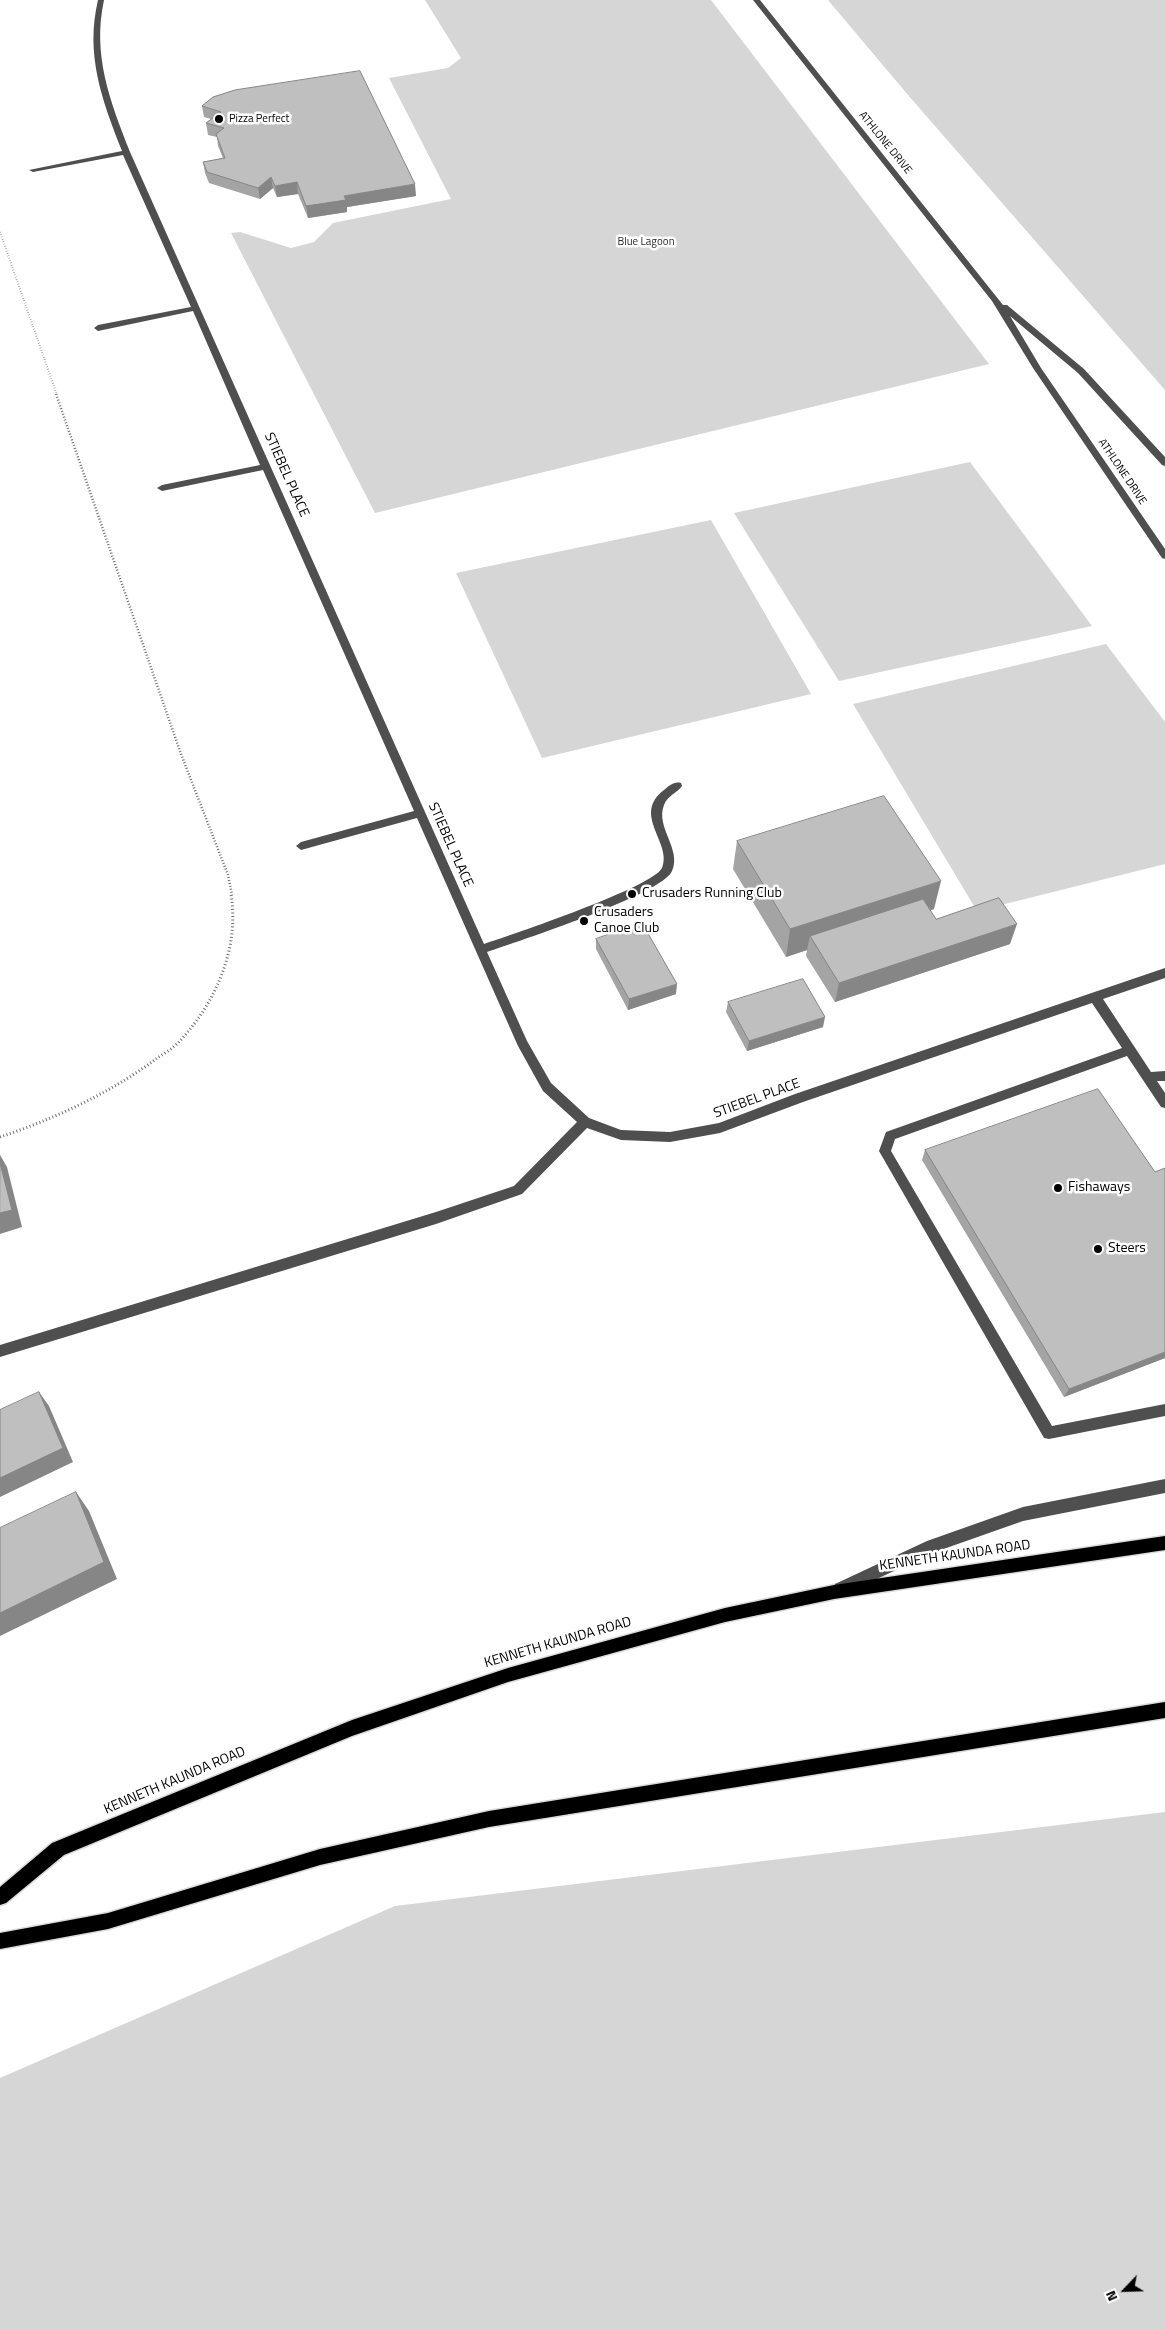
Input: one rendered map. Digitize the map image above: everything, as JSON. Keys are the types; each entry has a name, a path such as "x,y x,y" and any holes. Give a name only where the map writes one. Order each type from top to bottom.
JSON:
{"main road":[{"name":"KENNETH KAUNDA ROAD","path":"0,1897 58,1849 352,1728 508,1674 725,1615 834,1592 1165,1543"},
{"path":"0,1941 108,1921 320,1857 489,1819 1165,1710"}],"street":[{"name":"STIEBEL PLACE","path":"101,0 96,28 100,69 104,90 126,152 197,308 522,1043 547,1087 585,1122 621,1135 670,1137 720,1128 799,1098 1165,973"},
{"name":"ATHLONE DRIVE","path":"756,0 996,300 1037,368 1165,556"},
{"path":"33,170 126,152"},
{"name":"ATHLONE DRIVE","path":"996,300 1081,371 1165,463"},
{"path":"98,328 197,308"},
{"path":"162,488 267,466"},
{"path":"481,950 654,882 666,872 670,856 656,814 661,799 677,786"},
{"path":"301,846 421,813"},
{"path":"1095,997 1165,1103"},
{"path":"1130,1050 890,1136 885,1151 1049,1433 1165,1410"},
{"path":"1148,1077 1165,1076"},
{"path":"0,1351 436,1218 518,1190 585,1122"},
{"path":"834,1592 932,1546 1023,1514 1165,1486"}],"path":[{"path":"0,232 180,754 228,875 232,897 230,949 220,980 208,1003 177,1044 132,1077 36,1125 0,1137"}],"green space":[{"name":"Blue Lagoon","path":"425,0 711,0 989,364 375,513 231,233 240,232 291,248 314,242 333,223 451,199 389,78 448,68 461,58"},
{"path":"828,0 1165,0 1165,390 908,95"},
{"path":"970,462 1092,626 839,681 734,513"},
{"path":"711,520 811,694 542,758 456,573"},
{"path":"1106,644 1165,722 1165,864 977,911 853,704"},
{"path":"1165,1812 1165,2330 0,2330 0,2078 395,1906"}],"building":[{"path":"360,71 415,184 344,196 346,200 306,206 297,182 275,186 271,177 258,188 207,172 203,162 225,158 216,134 224,128 206,123 221,112 202,106 213,97 235,90"},
{"path":"884,796 941,881 790,929 737,841"},
{"path":"999,898 1017,924 839,983 810,936 923,899 936,919"},
{"path":"642,923 677,984 629,999 596,939"},
{"path":"803,979 825,1017 749,1041 728,1002"},
{"path":"1098,1089 1155,1172 1165,1168 1165,1352 1069,1389 925,1150"},
{"path":"0,1163 12,1210 0,1213"},
{"path":"39,1392 63,1448 0,1478 0,1410"},
{"path":"76,1492 104,1562 0,1613 0,1528"}],"place":[{"name":"Pizza Perfect","path":"219,119"},
{"name":"Crusaders Running Club","path":"632,894"},
{"name":"Crusaders Canoe Club","path":"584,921"},
{"name":"Fishaways","path":"1058,1188"},
{"name":"Steers","path":"1098,1249"}]}
